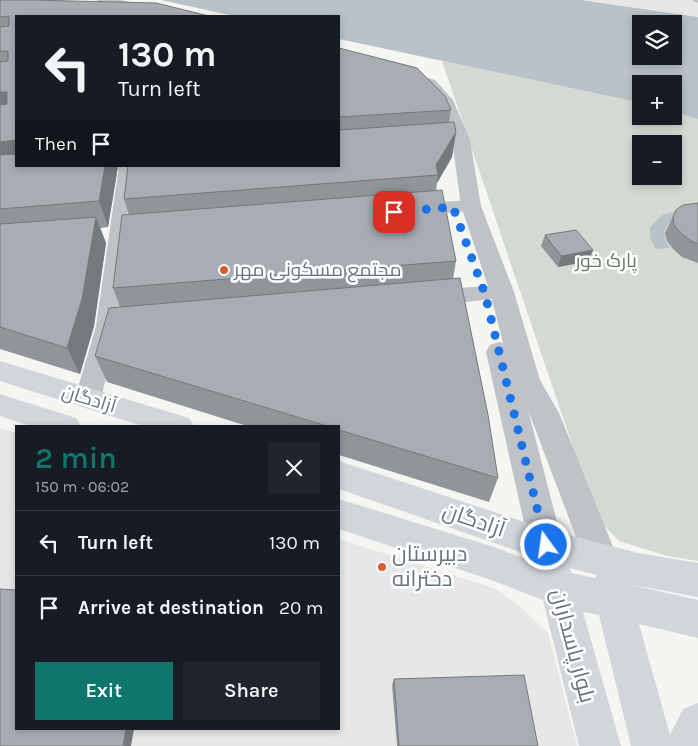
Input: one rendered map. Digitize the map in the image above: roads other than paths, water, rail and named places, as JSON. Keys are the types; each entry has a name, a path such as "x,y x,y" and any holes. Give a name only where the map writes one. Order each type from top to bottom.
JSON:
{"main road":[{"name":"آزادگان","path":"0,371 176,425"},
{"name":"آزادگان","path":"0,405 63,425"},
{"name":"آزادگان","path":"340,475 546,545 638,570 698,580"},
{"name":"آزادگان","path":"340,514 490,563 558,588 698,618"},
{"name":"بلوار پاسداران","path":"546,545 600,746"},
{"path":"602,559 652,746"},
{"path":"687,746 698,724"}],"street":[{"path":"99,4 127,15"},
{"path":"99,4 170,15"},
{"path":"462,207 445,100 427,82 409,80 435,112 450,154 462,207 493,293 526,381 544,413 602,559"},
{"path":"88,398 108,326 128,167"},
{"path":"394,212 462,207"},
{"path":"405,300 493,293"},
{"path":"493,293 546,545"},
{"path":"108,326 147,322"}],"place":[{"name":"مجتمع مسکونی مهر","path":"224,270"},
{"name":"دبیرستان دخترانه","path":"382,567"}],"park label":[{"name":"پارک خور","path":"606,261"}]}
